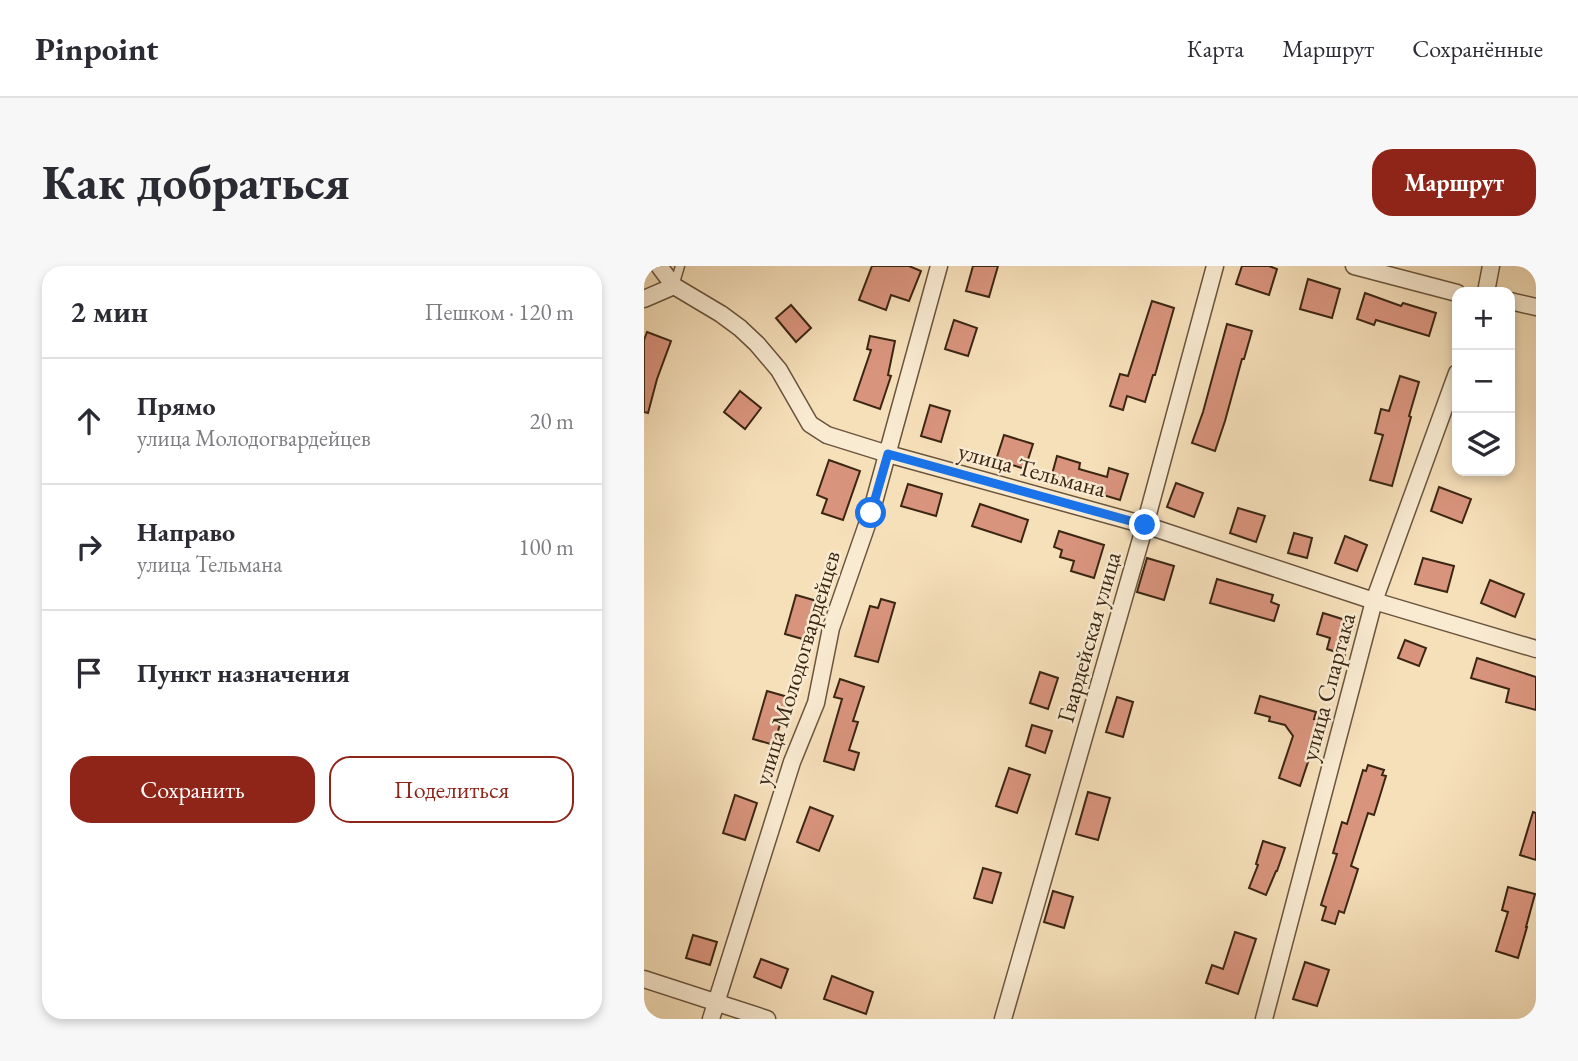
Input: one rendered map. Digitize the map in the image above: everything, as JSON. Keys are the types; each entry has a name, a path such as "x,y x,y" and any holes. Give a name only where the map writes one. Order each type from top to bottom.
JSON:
{"street":[{"name":"улица Тельмана","path":"659,266 674,286 721,314 757,344 779,370 810,424 827,435 1145,525 1374,601 1536,649"},
{"name":"улица Молодогвардейцев","path":"711,1019 793,762 816,703 831,628 871,513 939,266"},
{"name":"Гвардейская улица","path":"1003,1019 1145,525 1215,266"},
{"path":"1354,266 1452,292"},
{"path":"1487,287 1491,266"},
{"path":"644,299 674,286"},
{"path":"1515,302 1536,307"},
{"name":"улица Спартака","path":"1264,1019 1374,601 1452,387"},
{"path":"644,979 767,1019"}],"lane":[{"path":"674,286 680,266"}],"building":[{"path":"872,266 909,266 921,271 909,301 891,295 886,310 859,300"},
{"path":"973,266 998,266 989,297 966,291"},
{"path":"1242,266 1269,266 1277,269 1269,295 1236,284"},
{"path":"1308,279 1340,289 1332,318 1300,309"},
{"path":"1365,293 1401,306 1403,303 1436,313 1429,336 1376,320 1374,325 1357,319"},
{"path":"1152,301 1174,308 1145,402 1127,396 1123,410 1110,406 1120,374 1128,376"},
{"path":"791,305 811,328 796,342 776,318"},
{"path":"954,320 977,328 968,356 945,349"},
{"path":"1227,324 1252,331 1215,451 1192,443"},
{"path":"647,332 671,341 648,413 644,412 644,340"},
{"path":"870,336 895,341 888,375 891,376 880,409 854,400 871,350 867,349"},
{"path":"1400,376 1419,382 1392,486 1370,480 1383,435 1375,433 1381,409 1389,411"},
{"path":"740,391 761,408 745,429 724,412"},
{"path":"930,405 950,411 941,442 921,436"},
{"path":"1004,435 1033,444 1025,469 996,460"},
{"path":"1057,456 1080,463 1079,469 1107,477 1109,468 1128,474 1120,500 1051,478"},
{"path":"829,460 860,471 843,520 822,513 827,499 817,495"},
{"path":"1176,483 1203,493 1194,517 1167,507"},
{"path":"908,484 942,494 936,516 901,506"},
{"path":"1439,487 1471,499 1462,523 1431,511"},
{"path":"980,504 1028,520 1021,542 972,526"},
{"path":"1238,508 1265,516 1256,542 1230,533"},
{"path":"1059,531 1104,545 1094,578 1071,571 1074,561 1060,557 1062,550 1054,547"},
{"path":"1294,533 1312,538 1307,558 1288,553"},
{"path":"1345,536 1367,545 1357,571 1335,563"},
{"path":"1147,558 1174,566 1164,600 1137,592"},
{"path":"1423,558 1454,566 1447,592 1415,584"},
{"path":"1217,579 1273,595 1271,602 1279,605 1274,621 1210,603"},
{"path":"1490,580 1524,594 1515,617 1481,603"},
{"path":"796,595 817,601 806,640 785,634"},
{"path":"881,599 895,603 878,662 855,656 870,606 878,608"},
{"path":"1323,613 1355,623 1345,655 1327,649 1330,638 1317,634"},
{"path":"1405,640 1426,648 1419,666 1398,658"},
{"path":"1477,658 1536,677 1536,710 1506,702 1509,689 1471,678"},
{"path":"1040,672 1058,678 1048,709 1030,703"},
{"path":"840,679 864,687 853,721 858,722 849,750 859,753 854,770 824,761 842,699 834,697"},
{"path":"767,691 788,697 774,745 753,739"},
{"path":"1260,696 1316,712 1312,741 1315,741 1300,786 1279,778 1293,736 1285,725 1269,721 1270,717 1255,713"},
{"path":"1117,697 1133,702 1123,737 1106,732"},
{"path":"1032,725 1052,731 1045,753 1026,746"},
{"path":"1368,765 1384,770 1382,775 1386,776 1374,815 1368,813 1351,866 1358,869 1344,913 1339,911 1335,924 1322,920 1326,907 1321,905 1337,854 1333,853 1342,822 1347,824 1363,770 1366,771"},
{"path":"1009,768 1030,775 1017,813 996,806"},
{"path":"1088,792 1110,798 1098,840 1076,834"},
{"path":"735,795 757,803 745,840 723,833"},
{"path":"810,807 833,816 819,851 797,842"},
{"path":"1533,812 1536,813 1536,860 1520,855"},
{"path":"1263,841 1285,848 1266,895 1249,888"},
{"path":"983,868 1001,873 992,903 974,898"},
{"path":"1508,887 1535,894 1518,958 1496,951 1508,912 1502,910"},
{"path":"1053,891 1073,897 1064,928 1044,922"},
{"path":"1235,932 1256,939 1238,994 1206,983 1212,965 1223,969"},
{"path":"693,935 717,942 710,965 686,958"},
{"path":"761,959 788,969 781,988 754,977"},
{"path":"1305,962 1329,970 1317,1006 1293,999"},
{"path":"832,976 873,992 866,1014 824,999"}],"route":[{"path":"871,513 888,454 1145,525"}]}
